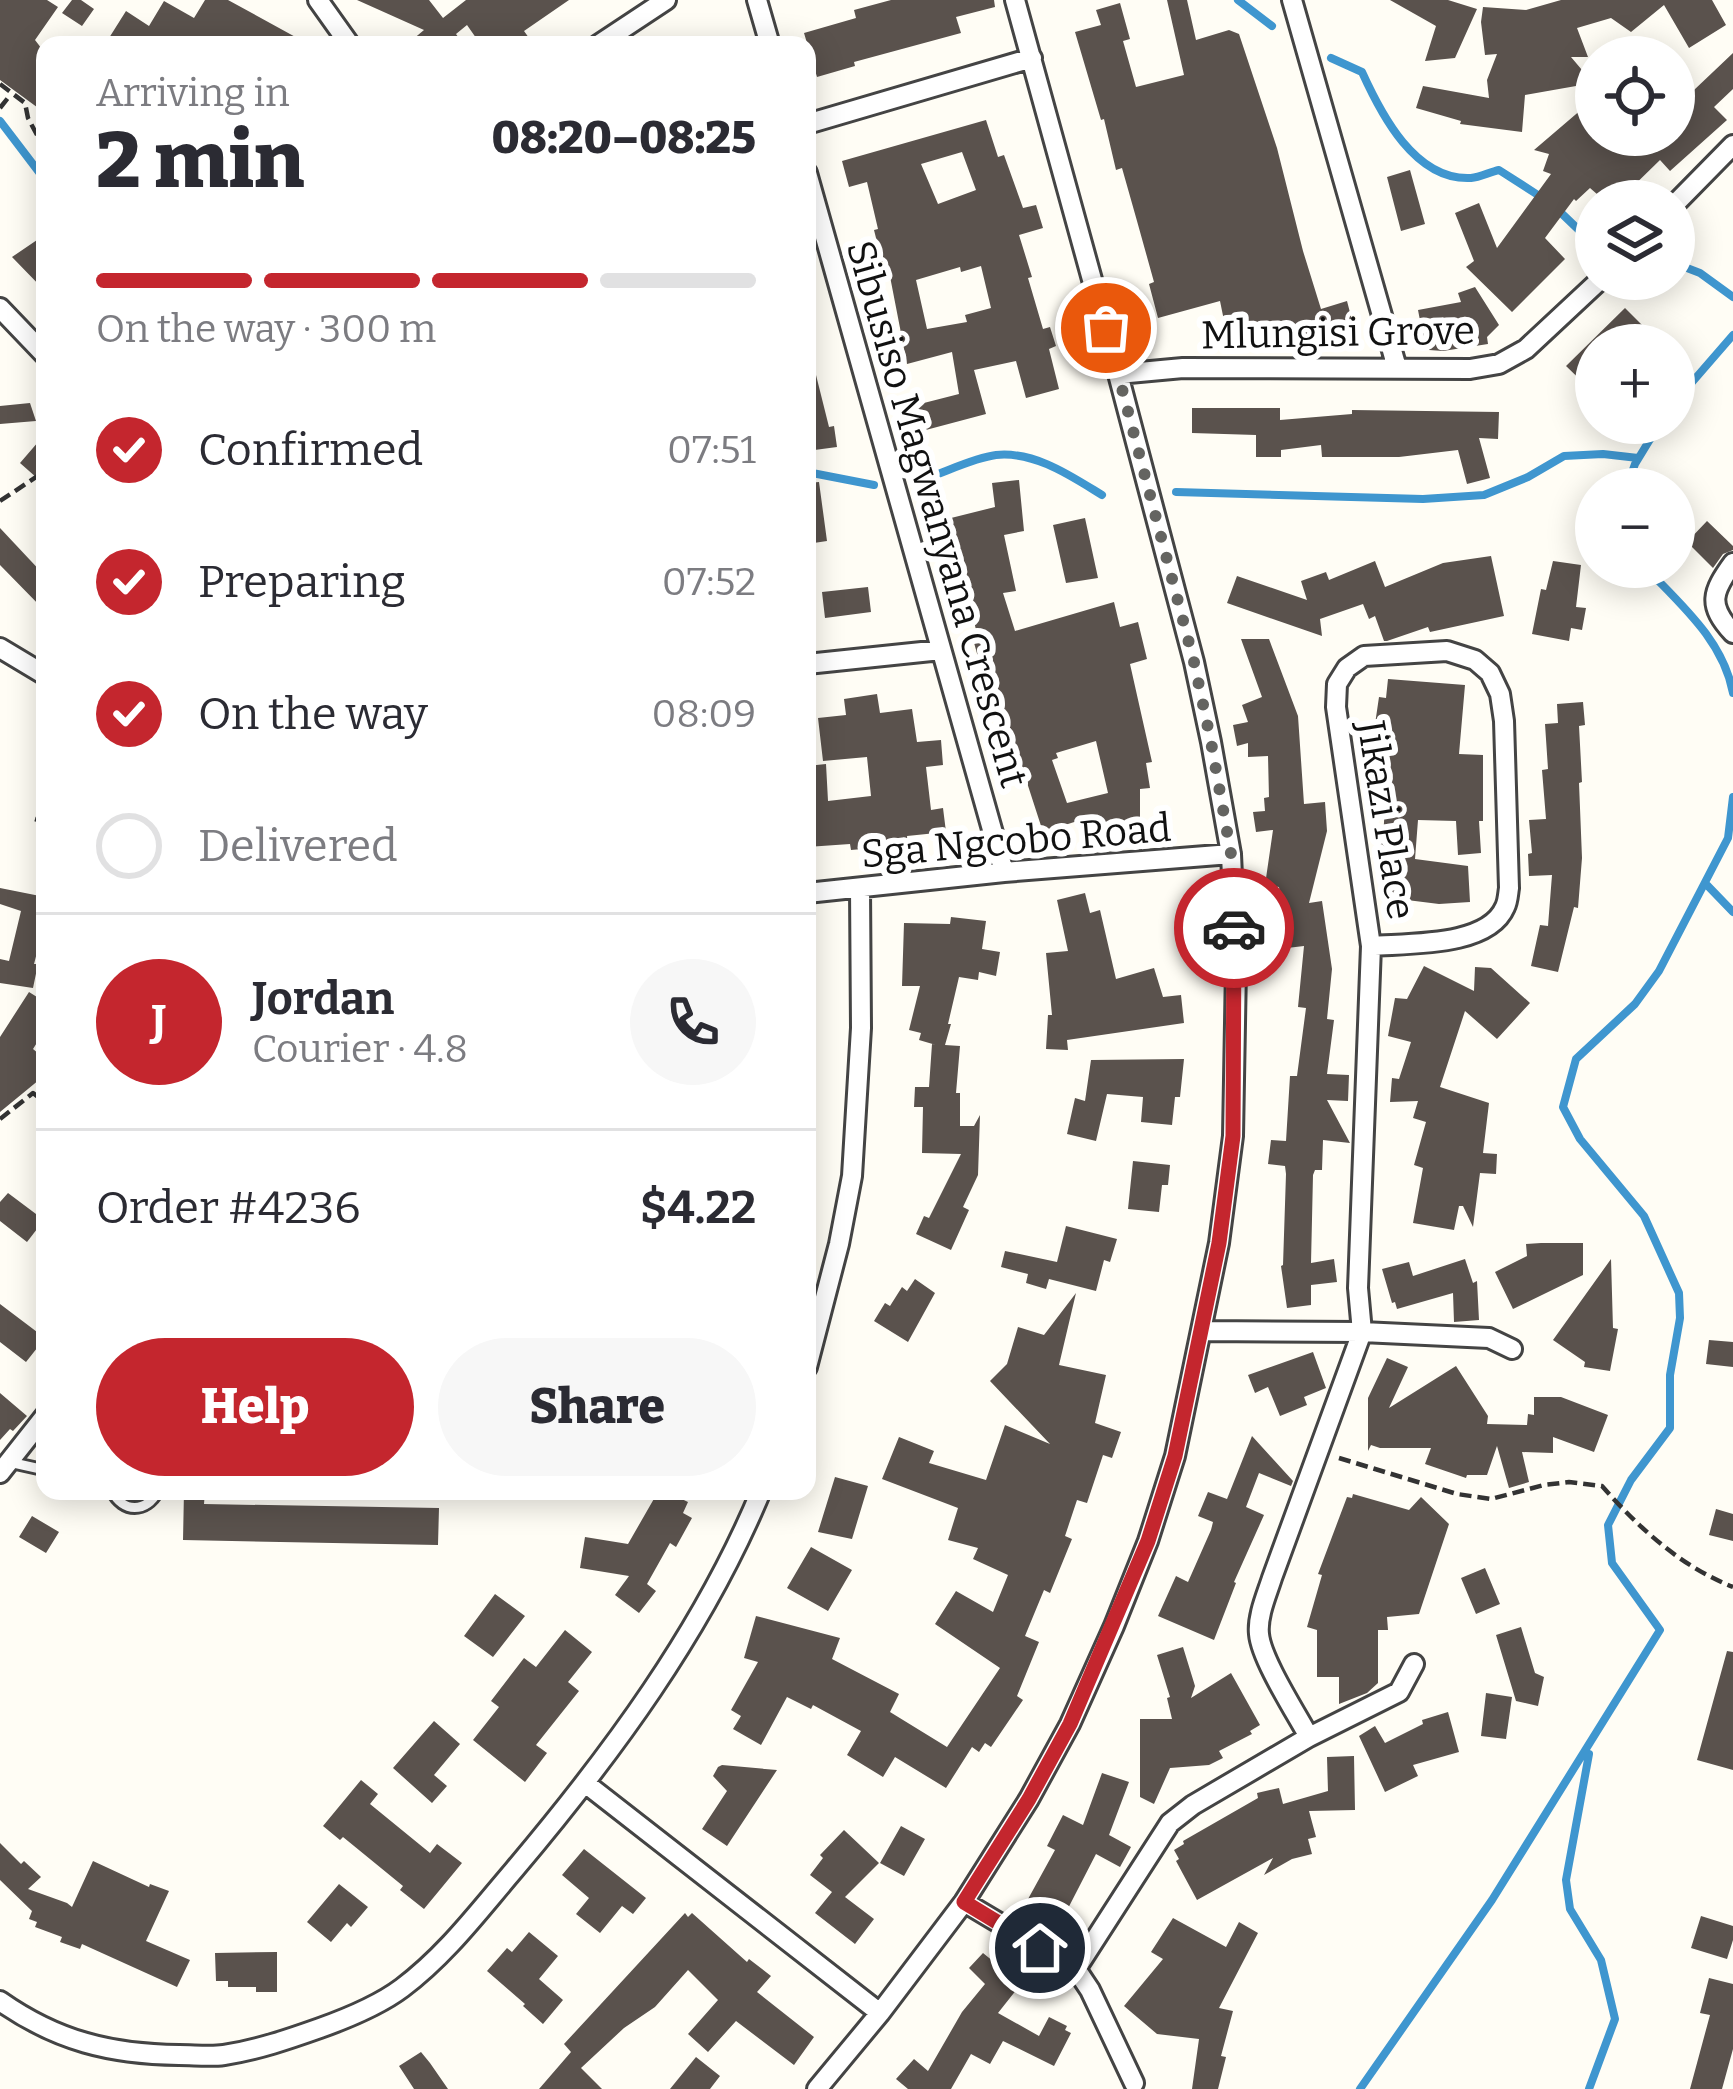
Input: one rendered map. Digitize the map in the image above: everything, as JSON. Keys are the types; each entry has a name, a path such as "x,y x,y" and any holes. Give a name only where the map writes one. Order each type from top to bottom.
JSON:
{"street":[{"path":"318,0 344,36"},
{"path":"611,36 665,0"},
{"path":"757,0 767,36"},
{"path":"818,2089 964,1902 1070,1724 1114,1626 1175,1456 1219,1243 1233,1136 1236,968 1231,854 1194,662 1016,0"},
{"path":"1292,0 1396,368"},
{"path":"816,121 1032,58"},
{"path":"1695,184 1733,146"},
{"name":"Sibusiso Magwanyana Crescent","path":"816,206 1004,872"},
{"path":"816,257 829,253"},
{"name":"Mlungisi Grove","path":"1118,374 1183,368 1470,369 1499,364 1526,349 1578,300"},
{"path":"0,308 36,346"},
{"path":"1733,563 1719,582 1714,601 1719,618 1733,633"},
{"path":"0,647 36,669"},
{"path":"816,663 941,650"},
{"name":"Jikazi Place","path":"1309,1737 1259,1635 1272,1578 1362,1332 1358,1288 1371,946 1336,707 1337,684 1347,668 1364,656 1448,651 1474,660 1490,673 1500,694 1509,888 1505,908 1490,927 1470,937 1371,946"},
{"name":"Sga Ngcobo Road","path":"816,892 1231,854"},
{"path":"816,1331 852,1176 861,1028 860,888"},
{"path":"1201,1331 1489,1338 1512,1348"},
{"path":"4,1468 36,1427"},
{"path":"0,2001 30,2022 85,2044 148,2054 221,2056 331,2024 397,1992 440,1957 585,1783 690,1633 738,1546 756,1500"},
{"path":"1076,1969 1170,1823 1309,1737 1399,1692 1414,1664"},
{"path":"585,1783 880,2014"},
{"path":"964,1902 1076,1969 1134,2084"}],"lane":[{"path":"4,1468 36,1469"},
{"path":"116,1500 135,1508 151,1500"}],"path":[{"path":"0,84 25,103 36,133"},
{"path":"0,108 13,92"},
{"path":"0,501 36,477"},
{"path":"0,1119 36,1096"},
{"path":"1318,1452 1457,1494 1491,1498 1544,1485 1602,1486 1632,1520 1677,1558 1733,1587"}],"building":[{"path":"0,0 47,0 58,7 35,40 36,106 0,80"},
{"path":"72,0 94,9 82,26 62,13"},
{"path":"205,0 228,0 294,36 110,36 126,11 149,26 164,1 194,18"},
{"path":"357,0 429,0 443,18 466,0 569,0 524,31 528,36 475,36 467,25 457,36 417,36 424,30"},
{"path":"891,0 994,0 995,7 956,17 961,33 817,77 816,36 804,33 856,18 854,10"},
{"path":"1167,0 1187,0 1196,40 1229,30 1239,34 1277,148 1321,309 1347,301 1354,328 1312,345 1278,326 1282,348 1255,353 1253,344 1230,350 1220,301 1158,318 1149,284 1154,282 1122,168 1116,170 1075,32 1101,25 1096,10 1120,3 1130,39 1123,41 1136,87 1184,75"},
{"path":"1390,0 1448,0 1477,9 1455,58 1425,61 1436,26"},
{"path":"1561,0 1712,0 1726,25 1695,44 1695,36 1682,36 1664,5 1631,32 1611,18 1577,28 1580,36 1575,36 1575,57 1571,57 1575,86 1525,95 1522,132 1460,124 1416,108 1423,86 1489,98 1487,80 1497,54 1485,55 1483,7 1526,10"},
{"path":"1733,53 1733,89 1714,107 1727,120 1695,149 1695,89"},
{"path":"1575,115 1575,156 1687,156 1670,171 1660,160 1640,180 1575,180 1575,200 1545,238 1565,259 1512,312 1466,267 1474,261 1455,213 1479,203 1497,248 1551,174 1543,171 1549,154 1534,150"},
{"path":"986,120 1023,208 1036,205 1043,228 1019,235 1043,329 1050,327 1056,346 1049,349 1059,389 1026,398 1016,361 974,370 986,414 922,431 916,405 959,394 952,352 907,364 867,182 849,187 842,161","holes":["962,152 976,190 938,204 921,164","981,266 991,308 965,315 967,322 927,329 916,280"]},
{"path":"1410,170 1425,224 1401,231 1387,177"},
{"path":"36,241 36,282 12,257"},
{"path":"1475,287 1499,325 1487,337 1488,344 1429,350 1431,335 1423,336 1418,310 1461,302 1458,293"},
{"path":"1625,308 1641,324 1609,324"},
{"path":"816,375 829,427 834,426 837,447 816,450"},
{"path":"30,403 36,421 0,424 0,406"},
{"path":"1192,408 1280,408 1280,420 1352,414 1352,410 1499,412 1498,439 1479,438 1490,478 1467,484 1458,450 1399,457 1322,457 1321,445 1281,450 1281,457 1256,457 1256,435 1192,433"},
{"path":"36,444 36,477 20,463"},
{"path":"1019,480 1024,531 1004,535 1016,591 1003,593 1015,631 1114,602 1120,627 1138,622 1147,659 1130,664 1152,762 1146,763 1150,788 1140,789 1140,825 1094,825 1093,816 1043,832 1020,761 993,769 987,746 1011,739 988,654 978,657 971,632 976,630 951,518 995,507 992,483","holes":["1096,741 1108,793 1067,803 1052,760 1058,758 1056,753"]},
{"path":"816,482 827,541 816,543"},
{"path":"1085,518 1098,578 1066,583 1053,525"},
{"path":"1707,521 1733,550 1723,554 1713,568 1695,550 1695,534"},
{"path":"0,528 36,566 36,602 0,565"},
{"path":"1491,556 1504,616 1430,632 1428,627 1387,641 1363,604 1320,619 1322,636 1227,603 1237,576 1307,600 1301,581 1326,572 1329,580 1375,561 1385,587 1443,563"},
{"path":"1553,561 1575,564 1576,607 1586,608 1582,630 1571,628 1569,641 1532,634 1541,589 1546,590"},
{"path":"868,587 871,612 825,618 822,592"},
{"path":"1241,639 1269,639 1298,716 1304,804 1325,802 1327,831 1309,903 1322,901 1332,969 1327,1019 1334,1020 1327,1074 1349,1075 1348,1101 1327,1100 1350,1143 1323,1140 1322,1170 1313,1175 1311,1263 1334,1259 1337,1282 1311,1285 1311,1305 1287,1308 1281,1266 1285,1166 1268,1164 1271,1140 1286,1141 1290,1076 1297,1076 1306,1008 1298,1007 1304,946 1287,948 1279,887 1265,885 1273,830 1256,832 1253,812 1265,811 1264,798 1269,797 1268,756 1248,757 1248,743 1237,746 1233,725 1248,722 1242,705 1262,697"},
{"path":"1388,679 1465,685 1459,754 1483,755 1481,853 1458,855 1456,821 1418,820 1415,859 1468,866 1470,902 1391,898 1388,890 1392,864 1379,864 1385,804 1377,803 1379,742 1375,742 1374,731 1379,697 1386,698"},
{"path":"877,694 880,713 912,709 917,742 941,740 943,765 926,767 931,810 943,808 946,832 907,836 908,845 851,850 850,844 816,846 816,765 826,764 828,801 871,796 867,757 823,761 818,718 846,715 844,699"},
{"path":"1583,702 1578,908 1574,907 1558,972 1531,966 1540,925 1548,926 1552,875 1529,876 1529,820 1546,819 1545,724 1558,723 1557,704"},
{"path":"0,888 36,895 33,988 0,983 0,959 9,961 21,911 0,904"},
{"path":"1085,893 1090,913 1100,910 1116,979 1154,968 1163,997 1181,995 1184,1023 1067,1040 1068,1050 1046,1049 1048,1015 1052,1015 1046,953 1068,951 1057,900"},
{"path":"951,917 986,921 982,949 1000,952 996,976 979,972 978,980 959,977 948,1024 945,1045 960,1046 956,1093 960,1093 960,1126 974,1126 980,1115 978,1175 951,1250 916,1234 961,1154 922,1153 923,1107 914,1107 915,1087 929,1087 932,1044 936,1045 919,1040 921,1033 909,1030 920,986 902,986 904,923 950,924"},
{"path":"1424,966 1474,991 1475,967 1491,968 1530,1003 1497,1039 1465,1011 1440,1087 1489,1103 1483,1153 1497,1154 1496,1174 1480,1173 1473,1227 1459,1206 1454,1230 1413,1223 1423,1168 1414,1165 1426,1122 1413,1118 1418,1101 1390,1102 1392,1078 1399,1079 1411,1042 1388,1036 1395,998 1407,999"},
{"path":"29,992 36,996 36,1082 0,1112 0,1037"},
{"path":"1184,1059 1172,1125 1141,1122 1143,1097 1107,1094 1096,1141 1067,1134 1075,1098 1085,1101 1091,1060"},
{"path":"1133,1161 1170,1165 1159,1212 1128,1209"},
{"path":"8,1193 36,1214 36,1230 27,1242 0,1221 0,1202"},
{"path":"1066,1226 1117,1239 1110,1262 1104,1260 1096,1291 1049,1279 1046,1289 1026,1283 1028,1274 1001,1267 1005,1251 1057,1262"},
{"path":"1583,1243 1583,1275 1513,1309 1495,1272 1527,1256 1526,1244"},
{"path":"1465,1259 1473,1283 1477,1281 1479,1320 1454,1322 1453,1293 1397,1309 1392,1303 1382,1269 1409,1262 1413,1276"},
{"path":"1611,1259 1613,1328 1618,1329 1610,1371 1584,1367 1585,1362 1553,1340"},
{"path":"915,1279 935,1293 908,1342 874,1321 885,1303 890,1306 902,1287 907,1291"},
{"path":"1076,1293 1059,1365 1106,1375 1095,1423 1121,1432 1112,1458 1103,1455 1087,1503 1077,1500 1065,1536 1072,1539 1050,1593 1044,1590 1025,1636 1039,1642 1017,1696 1023,1700 991,1747 985,1743 979,1752 972,1747 946,1788 895,1757 883,1777 847,1755 861,1731 787,1697 761,1745 733,1729 741,1716 731,1710 758,1662 744,1658 756,1616 840,1638 832,1659 899,1694 890,1712 947,1747 1000,1668 935,1624 956,1591 993,1612 1008,1575 973,1559 978,1548 948,1540 958,1508 882,1479 899,1437 934,1451 929,1463 986,1480 1005,1425 1050,1444 990,1381 1007,1364 1018,1327 1044,1335"},
{"path":"0,1304 36,1331 36,1349 26,1362 0,1342"},
{"path":"1709,1340 1733,1342 1733,1367 1706,1364"},
{"path":"1313,1352 1326,1388 1304,1397 1307,1405 1280,1416 1268,1387 1255,1393 1248,1375"},
{"path":"1387,1358 1408,1367 1389,1408 1456,1366 1488,1416 1487,1424 1527,1425 1528,1414 1534,1415 1534,1397 1561,1397 1608,1415 1594,1452 1553,1437 1553,1453 1522,1452 1529,1482 1509,1488 1497,1446 1487,1475 1466,1478 1425,1464 1431,1448 1371,1445 1368,1451 1368,1398"},
{"path":"0,1393 27,1416 0,1440"},
{"path":"1252,1436 1293,1481 1291,1486 1259,1473 1246,1507 1264,1515 1214,1640 1158,1616 1176,1576 1188,1582 1211,1530 1213,1522 1198,1516 1208,1492 1227,1499"},
{"path":"835,1477 868,1486 852,1539 818,1532"},
{"path":"1353,1494 1409,1510 1421,1497 1449,1524 1419,1614 1387,1617 1388,1630 1378,1630 1378,1683 1339,1704 1339,1677 1317,1677 1317,1630 1307,1627 1322,1575 1318,1574 1347,1497"},
{"path":"184,1500 439,1508 438,1545 183,1540"},
{"path":"653,1500 688,1502 683,1513 692,1518 676,1547 670,1543 647,1584 656,1591 639,1613 615,1595 629,1576 580,1568 585,1537 628,1544"},
{"path":"1716,1509 1733,1514 1733,1541 1709,1535"},
{"path":"32,1516 59,1532 46,1553 19,1537"},
{"path":"811,1547 852,1570 828,1611 787,1588"},
{"path":"1485,1568 1500,1604 1476,1614 1461,1578"},
{"path":"495,1594 525,1616 493,1657 464,1636"},
{"path":"1521,1627 1535,1673 1544,1677 1538,1706 1516,1701 1496,1635"},
{"path":"565,1630 592,1652 568,1682 579,1691 536,1745 547,1753 525,1782 473,1740 499,1707 491,1701 524,1658 536,1667"},
{"path":"1183,1647 1195,1686 1191,1698 1231,1673 1260,1725 1219,1751 1223,1758 1209,1765 1170,1768 1154,1804 1140,1797 1140,1719 1172,1719 1157,1655"},
{"path":"1727,1651 1733,1652 1733,1770 1697,1760"},
{"path":"1486,1693 1512,1697 1506,1739 1481,1736"},
{"path":"1448,1712 1459,1752 1413,1765 1418,1776 1385,1792 1359,1736 1375,1726 1385,1743 1423,1724 1422,1720"},
{"path":"434,1721 460,1744 434,1775 447,1786 432,1803 393,1768"},
{"path":"1354,1756 1355,1810 1309,1811 1316,1837 1308,1839 1312,1854 1264,1875 1273,1858 1197,1900 1176,1861 1174,1850 1183,1841 1258,1798 1257,1793 1279,1788 1283,1804 1328,1791 1327,1757"},
{"path":"722,1765 777,1770 727,1846 702,1829 727,1791 713,1776"},
{"path":"1102,1773 1129,1782 1109,1835 1131,1847 1120,1867 1096,1854 1054,1927 1022,1910 1055,1850 1047,1846 1063,1815 1083,1825"},
{"path":"361,1780 378,1794 370,1804 430,1853 437,1844 462,1863 424,1909 400,1890 403,1886 323,1826"},
{"path":"901,1826 925,1839 904,1876 880,1863"},
{"path":"844,1830 879,1863 845,1897 874,1919 855,1944 815,1913 832,1892 810,1875 823,1858 820,1855"},
{"path":"0,1843 41,1877 28,1889 72,1907 93,1861 149,1887 169,1891 146,1941 190,1960 177,1987 82,1944 80,1949 60,1942 62,1937 35,1927 37,1922 29,1919 32,1911 0,1880"},
{"path":"584,1849 646,1898 633,1914 622,1906 600,1933 576,1914 589,1898 562,1875"},
{"path":"339,1884 368,1907 331,1942 307,1922"},
{"path":"685,1913 688,1917 692,1913 747,1962 771,1976 757,1992 814,2037 794,2065 736,2021 708,2052 688,2034 718,2000 688,1970 655,2007 581,2068 602,2089 539,2089 571,2052 564,2044"},
{"path":"1701,1916 1733,1926 1727,1959 1691,1948"},
{"path":"1173,1918 1226,1947 1239,1922 1258,1933 1219,2008 1233,2011 1218,2089 1192,2089 1199,2039 1157,2034 1124,2006 1163,1959 1151,1952"},
{"path":"529,1932 558,1956 539,1979 563,2000 543,2024 487,1971"},
{"path":"277,1952 277,1992 228,1987 228,1981 216,1981 215,1953"},
{"path":"983,1953 1021,1984 998,2013 1039,2036 1049,2017 1067,2026 1065,2030 1071,2033 1054,2066 1003,2041 990,2064 971,2054 951,2089 908,2089 896,2079 914,2059 928,2071 962,2012 985,1984 969,1968"},
{"path":"1709,1978 1733,1984 1733,2049 1722,2089 1690,2089 1710,2015 1700,2013"},
{"path":"421,2052 448,2089 414,2089 399,2066"},
{"path":"696,2057 720,2076 710,2089 670,2089"}],"waterway":[{"path":"1238,0 1272,26"},
{"path":"1331,58 1362,72 1390,125 1433,169 1471,178 1499,170 1541,197"},
{"path":"0,121 36,168"},
{"path":"1557,209 1575,226"},
{"path":"1695,271 1733,297"},
{"path":"1695,379 1733,335"},
{"path":"1634,468 1647,444"},
{"path":"924,479 978,459 1010,455 1052,466 1102,495"},
{"path":"1176,492 1423,499 1484,495 1564,456 1638,458"},
{"path":"816,474 874,485"},
{"path":"1665,588 1710,640 1733,693"},
{"path":"1360,2089 1492,1900 1660,1630 1612,1563 1608,1525 1631,1480 1670,1428 1679,1293 1644,1216 1580,1139 1563,1107 1576,1059 1635,1004 1659,971 1728,838 1733,797"},
{"path":"1706,884 1733,912"},
{"path":"1589,1754 1566,1880 1570,1909 1601,1960 1615,2019 1589,2089"}],"way so far":[{"path":"1106,328 1194,662 1231,854 1234,928"}],"route":[{"path":"1040,1948 964,1902 1070,1724 1148,1541 1175,1456 1219,1243 1233,1136 1234,928"}]}
